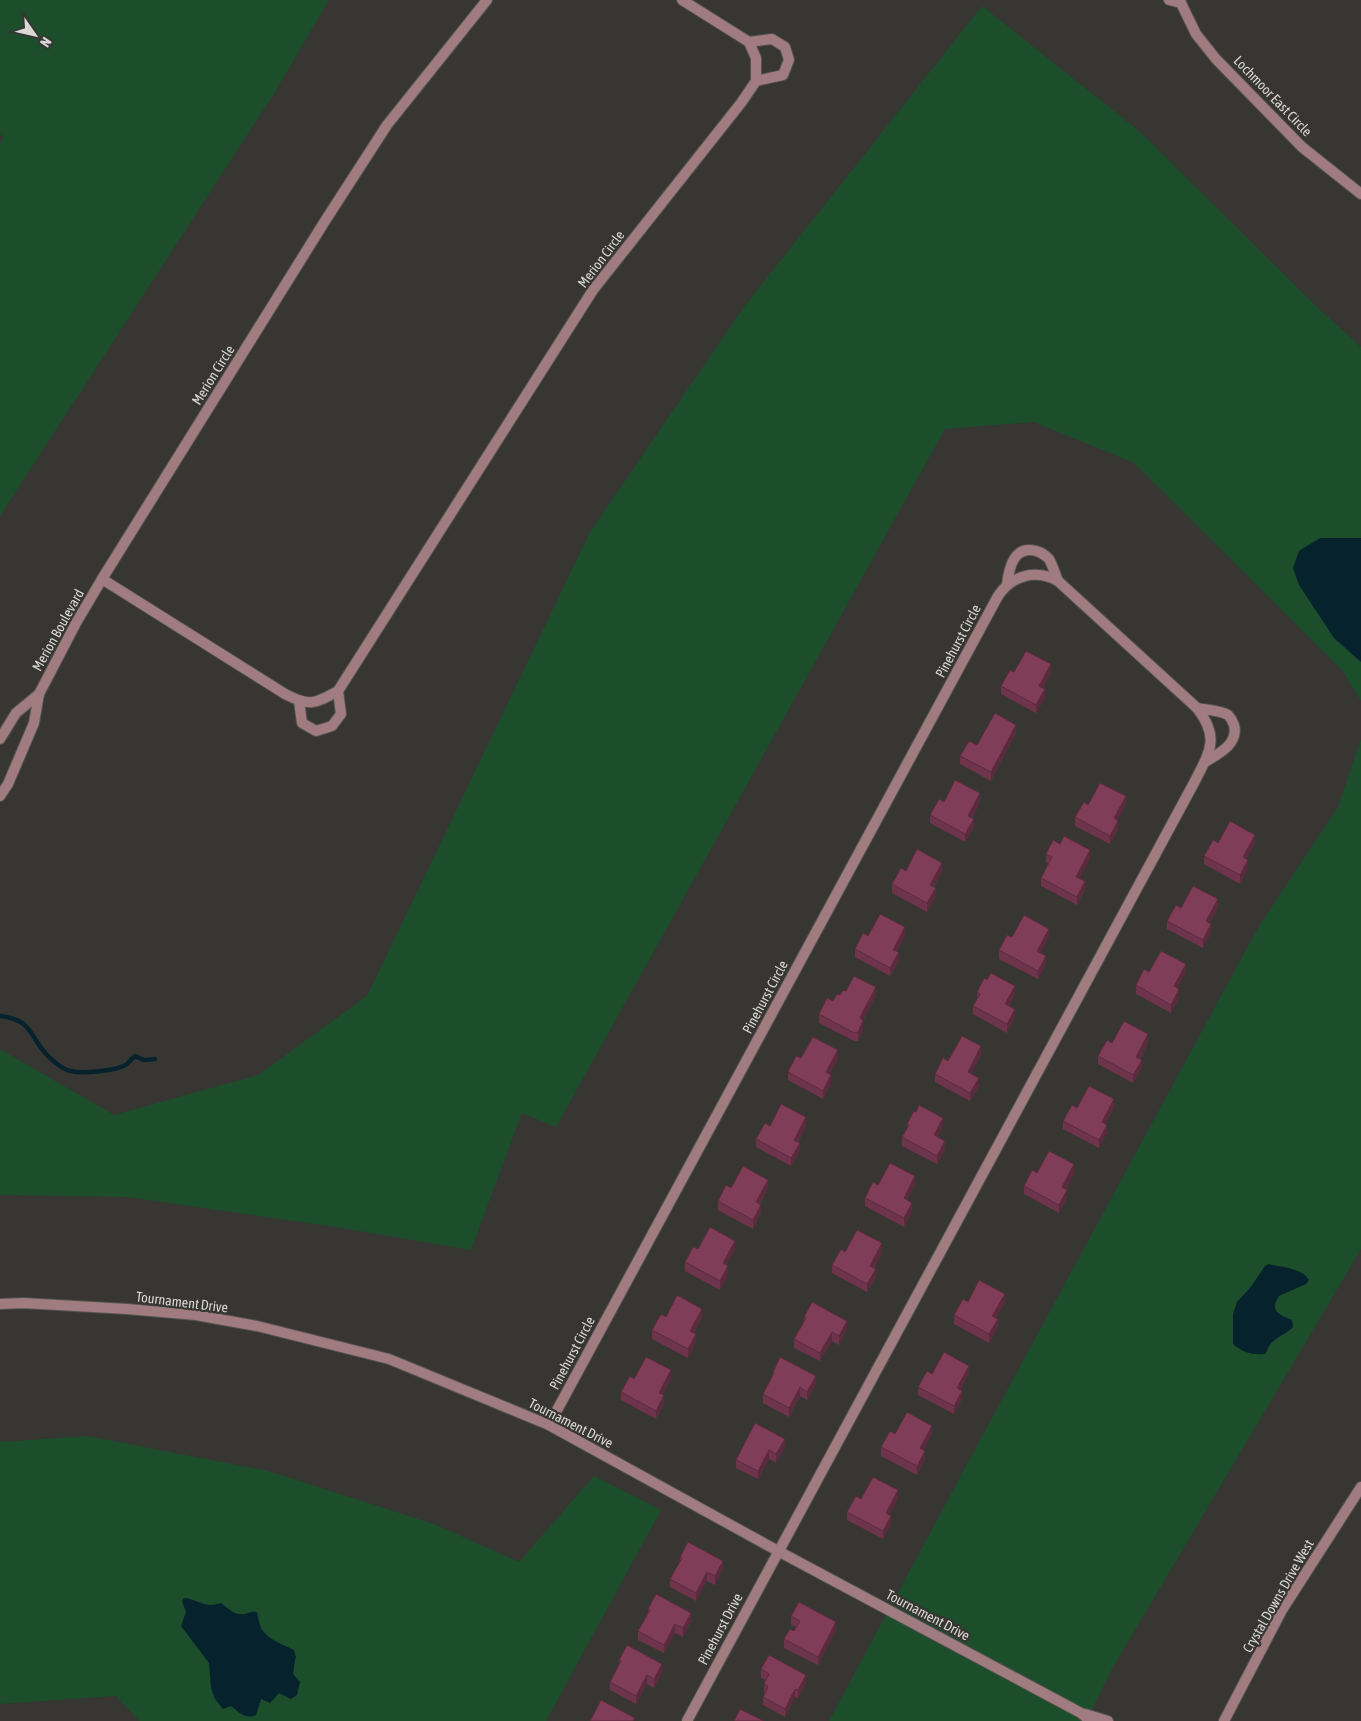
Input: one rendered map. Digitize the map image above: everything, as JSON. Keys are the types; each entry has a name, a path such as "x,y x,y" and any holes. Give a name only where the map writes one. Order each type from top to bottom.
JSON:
{"street":[{"name":"Merion Circle","path":"102,578 387,125 487,0"},
{"path":"682,0 749,42 756,58 756,81 782,75 789,60 785,47 772,39 749,42"},
{"path":"1169,0 1181,2"},
{"name":"Lochmoor East Circle","path":"1181,2 1196,34 1216,59 1302,147 1361,194"},
{"name":"Merion Circle","path":"299,701 317,703 338,691 593,290 741,103 756,81"},
{"name":"Pinehurst Circle","path":"1007,584 1010,566 1019,553 1026,550 1033,550 1045,555 1050,561 1058,581"},
{"name":"Pinehurst Circle","path":"549,1425 998,596 1007,584 1019,578 1042,575 1058,581 1197,708 1206,720 1211,734 1210,748 1205,762 778,1551"},
{"name":"Merion Boulevard","path":"0,796 8,784 34,723 39,694 102,578"},
{"path":"102,578 299,701 302,723 316,731 332,726 340,714 338,691"},
{"name":"Merion Boulevard","path":"0,739 16,712 39,694"},
{"name":"Pinehurst Circle","path":"1197,708 1216,711 1229,716 1235,727 1235,734 1227,748 1205,762"},
{"name":"Tournament Drive","path":"0,1304 23,1303 196,1315 257,1326 389,1359 549,1425 778,1551 1081,1713 1108,1721"},
{"name":"Crystal Downs Drive West","path":"1224,1721 1282,1610 1361,1488"},
{"name":"Pinehurst Drive","path":"687,1721 778,1551"},
{"name":"Tournament Drive","path":"1081,1713 1090,1721"}],"green space":[{"path":"0,0 329,0 275,92 0,516 0,143 4,137 0,134"},
{"path":"982,6 1138,130 1318,308 1361,347 1361,701 1342,670 1134,463 1034,422 945,429 556,1127 522,1113 471,1250 336,1227 127,1197 0,1195 0,1049 114,1115 258,1075 367,996 590,532 743,308"},
{"path":"1361,739 1361,1249 1113,1667 1086,1721 829,1721 1259,926 1338,807"},
{"path":"88,1436 268,1471 434,1524 519,1562 594,1476 661,1510 546,1721 139,1721 116,1696 0,1704 0,1442"}],"water":[{"path":"1320,538 1361,538 1361,662 1334,638 1299,585 1293,568 1299,551"},
{"path":"1269,1264 1296,1270 1309,1280 1306,1284 1279,1296 1276,1301 1275,1309 1283,1316 1292,1320 1293,1327 1272,1343 1265,1354 1252,1354 1241,1350 1233,1344 1233,1314 1237,1302 1250,1288 1265,1266"},
{"path":"184,1598 210,1605 221,1603 238,1614 257,1612 260,1626 267,1636 294,1650 296,1657 293,1674 300,1682 297,1695 291,1699 279,1693 270,1703 261,1699 256,1715 249,1717 242,1715 231,1706 223,1709 215,1699 211,1688 209,1663 181,1626 186,1612 182,1601"}],"building":[{"path":"1026,651 1051,664 1039,686 1045,689 1036,705 1001,686 1010,670 1014,672"},
{"path":"995,713 1016,725 991,772 960,756 969,741 977,745"},
{"path":"955,780 980,793 968,816 974,819 965,834 930,815 939,799 944,802"},
{"path":"1100,783 1126,796 1114,818 1118,821 1110,836 1075,817 1084,802 1088,805"},
{"path":"1230,821 1255,835 1243,857 1248,860 1240,875 1204,856 1213,840 1218,843"},
{"path":"1064,836 1090,850 1076,877 1085,881 1077,897 1041,878 1052,857 1046,854 1053,840 1060,844"},
{"path":"917,849 942,863 930,885 936,888 927,903 892,884 901,868 906,871"},
{"path":"1193,886 1218,899 1206,921 1211,924 1203,940 1167,921 1176,905 1181,908"},
{"path":"880,914 905,927 893,950 899,952 890,968 855,949 863,933 868,936"},
{"path":"1024,915 1049,929 1037,951 1046,956 1038,971 999,950 1007,935 1012,937"},
{"path":"1161,951 1186,964 1174,986 1179,989 1171,1005 1136,985 1144,969 1149,972"},
{"path":"991,973 1015,986 1005,1004 1015,1009 1007,1024 973,1006 980,994 977,992 984,978 987,980"},
{"path":"854,976 876,987 860,1017 863,1021 858,1032 854,1033 819,1014 827,998 833,1001 837,994 840,995 843,990 846,991"},
{"path":"1124,1021 1148,1034 1136,1057 1142,1060 1133,1075 1098,1056 1107,1040 1112,1043"},
{"path":"962,1036 981,1046 968,1072 979,1078 970,1093 935,1074 943,1058 948,1061"},
{"path":"813,1037 838,1050 826,1072 831,1075 823,1091 788,1072 796,1056 801,1058"},
{"path":"1089,1086 1114,1099 1102,1122 1107,1125 1099,1140 1063,1121 1072,1105 1077,1108"},
{"path":"781,1104 806,1117 794,1140 800,1143 791,1158 756,1139 765,1123 770,1126"},
{"path":"919,1105 943,1118 934,1135 945,1141 937,1156 902,1137 909,1125 907,1124"},
{"path":"1049,1151 1074,1164 1062,1187 1067,1190 1059,1205 1024,1186 1032,1170 1037,1173"},
{"path":"890,1163 915,1176 904,1198 912,1203 904,1218 865,1198 873,1182 878,1185"},
{"path":"743,1166 768,1180 756,1202 761,1205 753,1220 718,1201 726,1185 731,1188"},
{"path":"710,1227 735,1241 723,1263 728,1266 720,1281 685,1262 693,1247 698,1249"},
{"path":"857,1230 882,1243 870,1266 876,1269 867,1284 832,1265 841,1249 845,1252"},
{"path":"979,1280 1005,1294 992,1316 998,1319 989,1334 954,1315 963,1299 968,1302"},
{"path":"677,1295 702,1309 690,1331 696,1334 688,1349 652,1330 661,1314 666,1317"},
{"path":"812,1302 847,1321 839,1336 832,1332 820,1353 794,1339 806,1318 804,1317"},
{"path":"944,1352 969,1366 957,1388 962,1391 954,1406 918,1387 927,1371 932,1374"},
{"path":"646,1357 671,1370 659,1393 664,1395 656,1411 621,1392 630,1376 634,1379"},
{"path":"780,1357 816,1376 807,1392 800,1387 789,1408 763,1394"},
{"path":"907,1412 932,1426 920,1448 925,1451 917,1466 881,1447 890,1431 895,1434"},
{"path":"755,1423 785,1439 776,1454 769,1450 758,1471 736,1460"},
{"path":"873,1477 898,1490 886,1513 891,1516 883,1531 847,1512 856,1496 861,1499"},
{"path":"688,1542 723,1561 715,1576 707,1572 696,1593 670,1579 682,1558 680,1557"},
{"path":"656,1594 691,1613 683,1628 675,1624 664,1645 638,1631 650,1610 648,1609"},
{"path":"799,1602 836,1622 818,1657 784,1639 790,1629 794,1631 800,1621 791,1616"},
{"path":"627,1645 662,1664 654,1679 647,1675 636,1696 610,1682"},
{"path":"769,1655 806,1675 798,1690 795,1689 785,1709 763,1697 768,1687 764,1684 769,1674 761,1669"},
{"path":"601,1700 635,1718 633,1721 590,1721"},
{"path":"740,1709 764,1721 734,1721"}],"waterway":[{"path":"0,1016 11,1018 25,1025 48,1056 55,1063 70,1071 91,1072 108,1070 127,1064 135,1056 144,1060 155,1059"}]}
